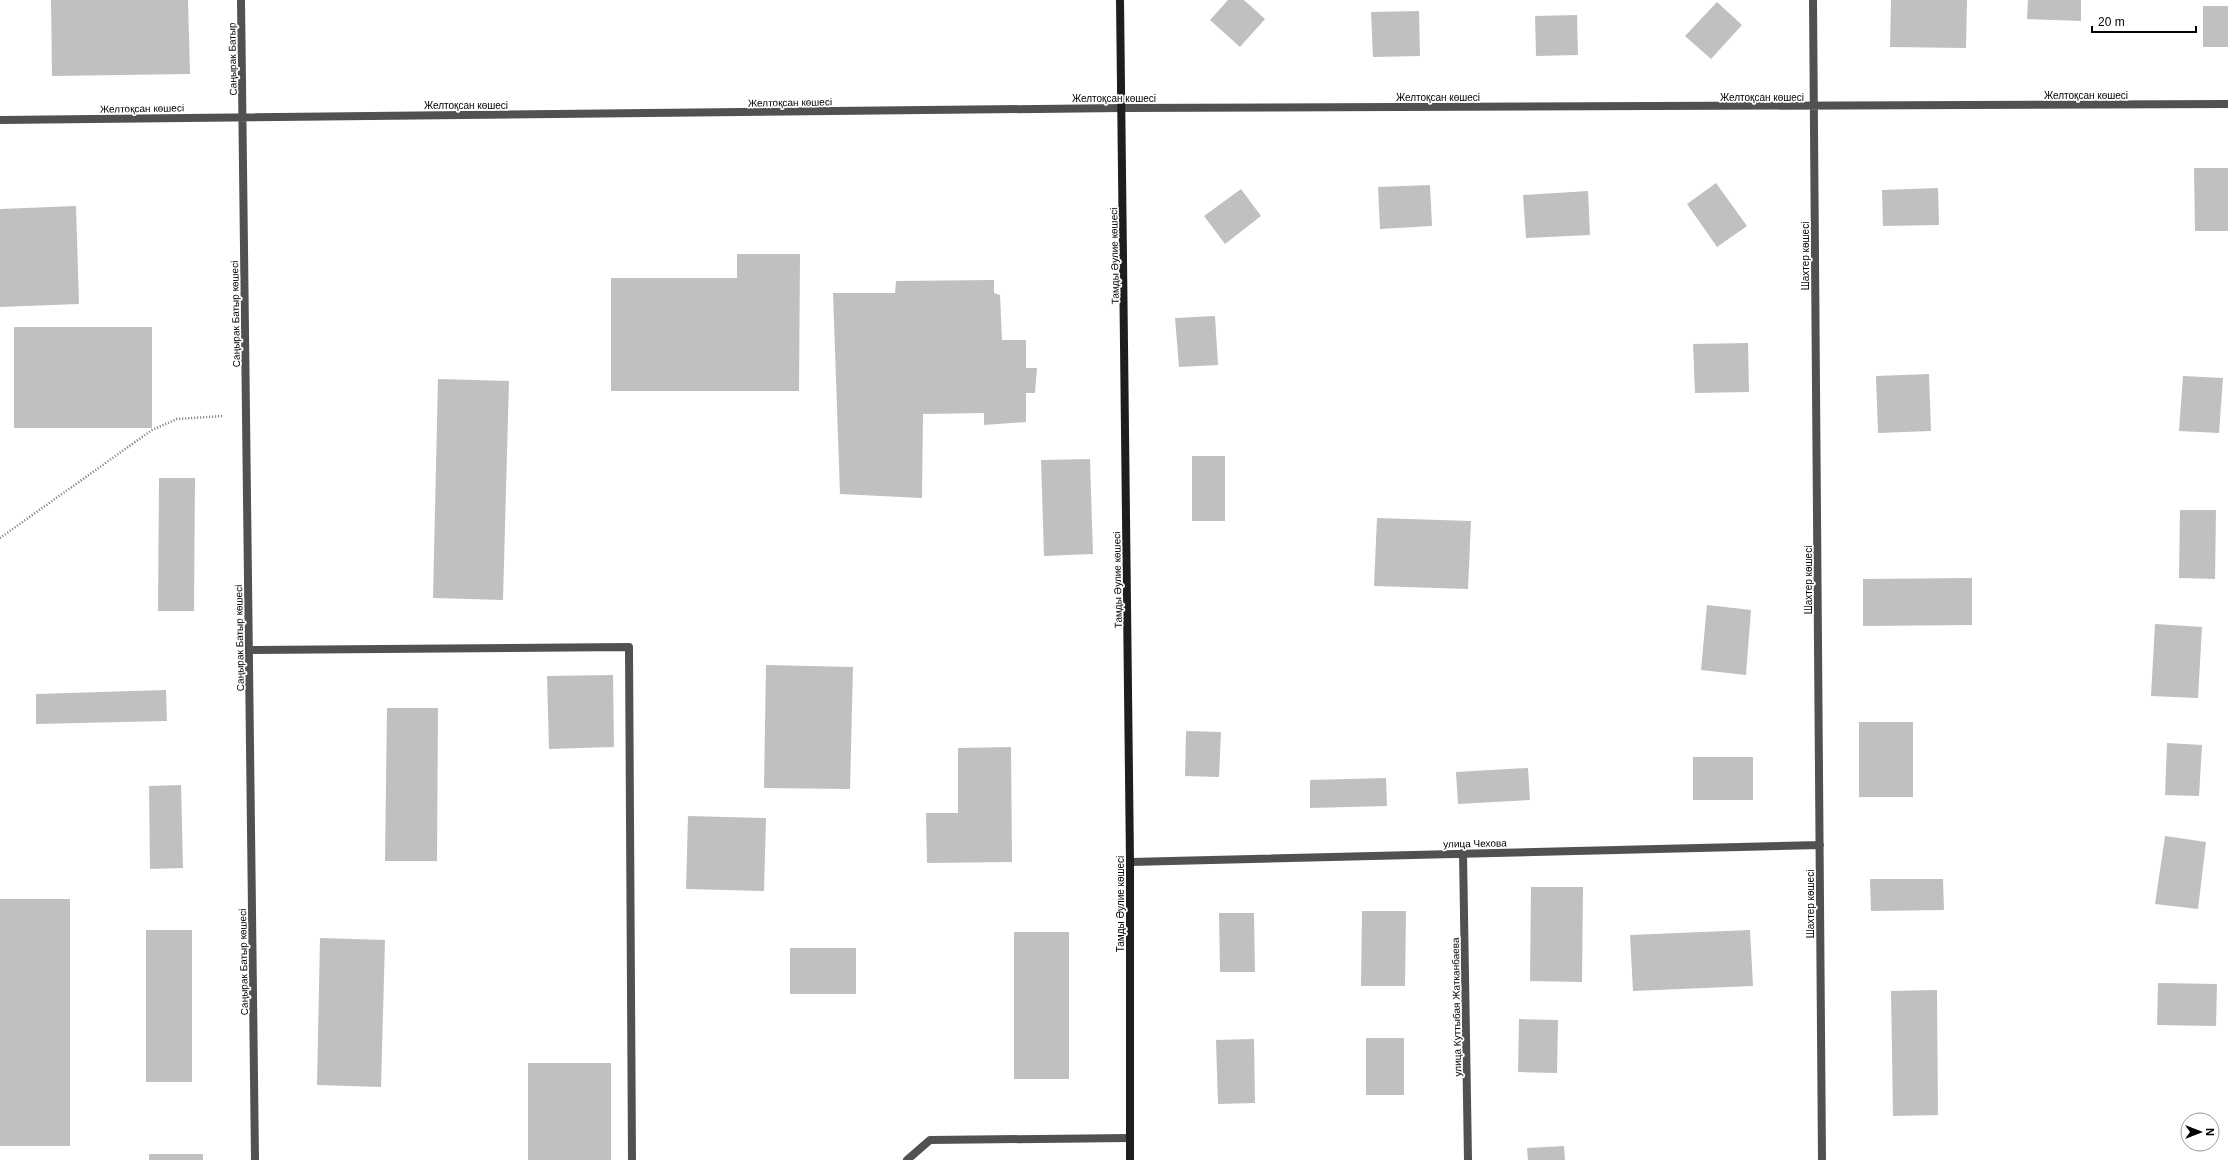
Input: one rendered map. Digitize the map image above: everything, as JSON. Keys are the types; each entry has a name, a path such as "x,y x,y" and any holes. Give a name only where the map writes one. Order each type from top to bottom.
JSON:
{"street":[{"name":"Саңырак Батыр","path":"241,0 243,117"},
{"name":"Тамды Әулие көшесі","path":"1120,0 1130,862 1130,1160"},
{"name":"Шахтер көшесі","path":"1813,0 1822,1160"},
{"name":"Желтоқсан көшесі","path":"0,120 1122,108 2228,104"},
{"name":"Саңырак Батыр көшесі","path":"243,117 255,1160"},
{"path":"250,650 629,647 632,1160"},
{"name":"улица Чехова","path":"1130,862 1820,845"},
{"name":"улица Куттыбая Жатканбаева","path":"1463,854 1468,1160"},
{"path":"907,1160 930,1140 1130,1138"}],"path":[{"path":"0,538 152,430 177,420 247,415"}],"building":[{"path":"51,0 188,0 190,74 52,76"},
{"path":"1228,0 1244,0 1265,19 1240,47 1210,20"},
{"path":"1891,0 1967,0 1966,48 1890,47"},
{"path":"2028,0 2081,0 2081,21 2027,19"},
{"path":"1717,2 1742,25 1711,59 1685,36"},
{"path":"2203,6 2228,6 2228,47 2203,47"},
{"path":"1419,11 1420,56 1373,57 1371,12"},
{"path":"1577,15 1578,55 1536,56 1535,16"},
{"path":"2194,168 2228,168 2228,231 2195,231"},
{"path":"1716,183 1747,226 1717,247 1687,204"},
{"path":"1430,185 1432,226 1380,229 1378,187"},
{"path":"1938,188 1939,225 1883,226 1882,190"},
{"path":"1241,189 1261,216 1225,244 1204,216"},
{"path":"1588,191 1590,235 1526,238 1523,195"},
{"path":"76,206 79,304 0,307 0,209"},
{"path":"737,254 800,254 799,391 611,391 611,278 737,278"},
{"path":"994,280 994,293 1000,295 1002,340 1026,340 1026,368 1037,368 1035,393 1026,393 1026,422 984,425 984,413 923,414 922,498 840,494 833,293 895,293 896,281"},
{"path":"1215,316 1218,365 1179,367 1175,318"},
{"path":"14,327 152,327 152,428 14,428"},
{"path":"1748,343 1749,392 1695,393 1693,344"},
{"path":"1929,374 1931,431 1878,433 1876,376"},
{"path":"2183,376 2223,378 2219,433 2179,431"},
{"path":"438,379 509,381 503,600 433,598"},
{"path":"1192,456 1225,456 1225,521 1192,521"},
{"path":"1090,459 1093,554 1044,556 1041,460"},
{"path":"159,478 195,478 194,611 158,611"},
{"path":"2180,510 2216,510 2215,579 2179,578"},
{"path":"1377,518 1471,521 1468,589 1374,586"},
{"path":"1972,578 1972,625 1863,626 1863,579"},
{"path":"1707,605 1751,610 1746,675 1701,670"},
{"path":"2155,624 2202,627 2198,698 2151,696"},
{"path":"766,665 853,667 850,789 764,788"},
{"path":"613,675 614,747 549,749 547,676"},
{"path":"166,690 167,721 36,724 36,694"},
{"path":"387,708 438,708 437,861 385,861"},
{"path":"1859,722 1913,722 1913,797 1859,797"},
{"path":"1186,731 1221,732 1219,777 1185,776"},
{"path":"2167,743 2202,745 2199,796 2165,795"},
{"path":"1011,747 1012,862 927,863 926,813 958,813 958,748"},
{"path":"1693,757 1753,757 1753,800 1693,800"},
{"path":"1528,768 1530,800 1458,804 1456,772"},
{"path":"1386,778 1387,806 1310,808 1310,780"},
{"path":"181,785 183,868 150,869 149,786"},
{"path":"688,816 766,818 764,891 686,889"},
{"path":"2165,836 2206,842 2198,909 2155,904"},
{"path":"1870,879 1943,879 1944,910 1871,911"},
{"path":"1531,887 1583,887 1582,982 1530,981"},
{"path":"0,899 70,899 70,1146 0,1146"},
{"path":"1362,911 1406,911 1405,986 1361,986"},
{"path":"1219,913 1254,913 1255,972 1220,972"},
{"path":"146,930 192,930 192,1082 146,1082"},
{"path":"1750,930 1753,986 1633,991 1630,935"},
{"path":"1014,932 1069,932 1069,1079 1014,1079"},
{"path":"320,938 385,940 381,1087 317,1085"},
{"path":"790,948 856,948 856,994 790,994"},
{"path":"2158,983 2217,984 2216,1026 2157,1025"},
{"path":"1937,990 1938,1115 1893,1116 1891,991"},
{"path":"1519,1019 1558,1020 1557,1073 1518,1072"},
{"path":"1366,1038 1404,1038 1404,1095 1366,1095"},
{"path":"1254,1039 1255,1103 1218,1104 1216,1040"},
{"path":"528,1063 611,1063 611,1160 528,1160"},
{"path":"1564,1146 1565,1160 1528,1160 1527,1148"},
{"path":"149,1154 203,1154 203,1160 149,1160"}]}
